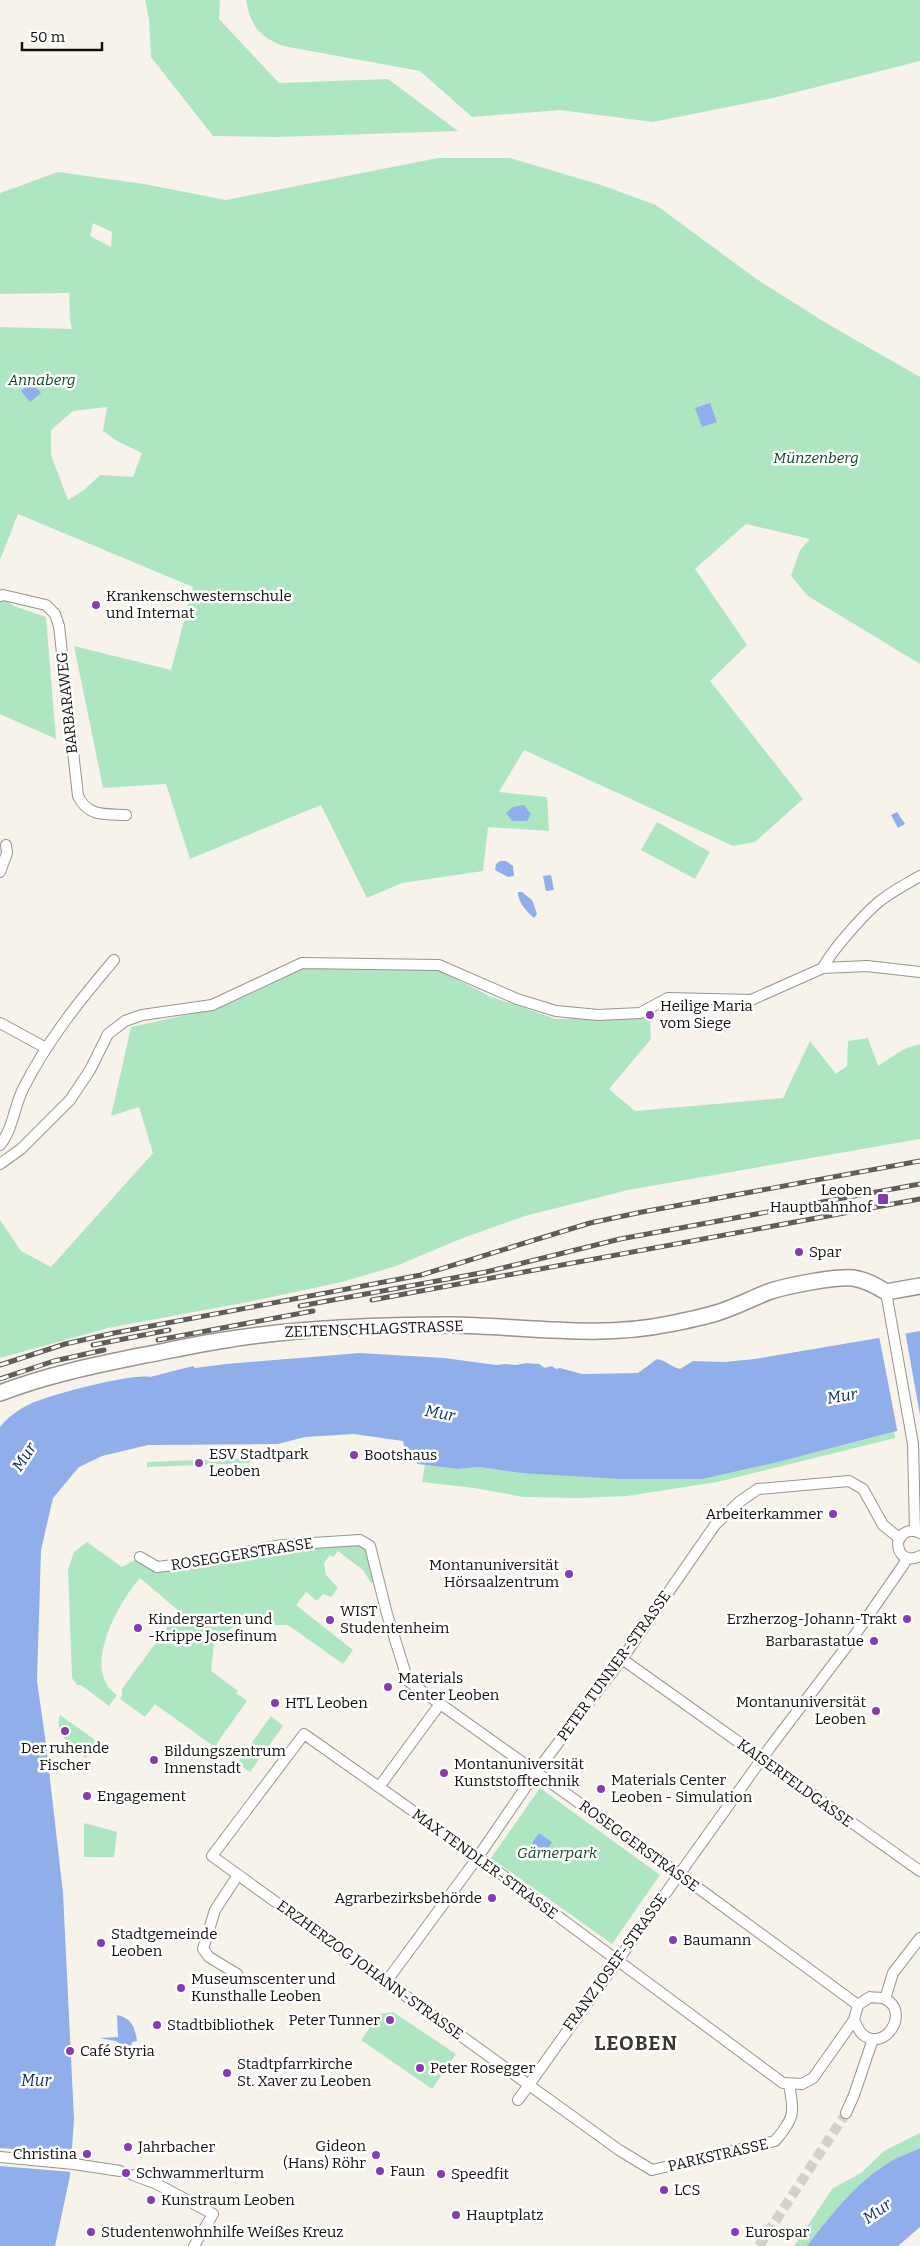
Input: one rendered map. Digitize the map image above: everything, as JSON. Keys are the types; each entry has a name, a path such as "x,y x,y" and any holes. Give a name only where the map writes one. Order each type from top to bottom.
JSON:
{"main road":[{"name":"ZELTENSCHLAGSTRASSE","path":"0,1393 43,1378 107,1363 225,1340 263,1335 393,1326 441,1325 584,1331 621,1330 662,1325 712,1315 780,1289 849,1278 872,1283 886,1292"},
{"path":"886,1292 920,1286"}],"street":[{"name":"BARBARAWEG","path":"0,596 4,595 46,606 55,614 59,626 78,796 83,806 98,814 126,815"},
{"path":"0,872 7,852 6,845"},
{"path":"823,968 828,958 882,899 920,876"},
{"path":"0,1145 7,1137 22,1091 46,1048 88,991 114,960"},
{"path":"0,1164 21,1148 70,1100 90,1070 108,1034 125,1021 142,1014 212,1005 302,964 439,965 517,999 556,1011 598,1015 640,1013 668,998 751,1000 823,968 867,966 920,972"},
{"path":"0,1023 46,1048"},
{"path":"886,1292 915,1440 918,1532 904,1532 899,1538 898,1549 906,1558 911,1559 920,1556"},
{"name":"PETER TUNNER-STRASSE","path":"386,1982 478,1857 536,1772 622,1659 715,1525 749,1494 758,1489 840,1480 856,1484 866,1494 883,1525 899,1538"},
{"name":"ROSEGGERSTRASSE","path":"140,1557 157,1567 190,1563 233,1553 288,1544 360,1540 370,1546 385,1587 405,1676 414,1685 679,1874 858,2005"},
{"name":"FRANZ JOSEF-STRASSE","path":"518,2100 762,1759 850,1642 899,1572 906,1558"},
{"name":"KAISERFELDGASSE","path":"622,1659 920,1871"},
{"path":"379,1787 440,1704"},
{"name":"MAX TENDLER-STRASSE","path":"212,1856 304,1734 478,1857 783,2083 789,2085"},
{"name":"ERZHERZOG JOHANN-STRASSE","path":"212,1856 529,2084"},
{"path":"238,1875 215,1910 203,1949 209,1957 238,1974"},
{"path":"885,1999 893,1973 920,1938"},
{"path":"789,2085 805,2083 813,2078 854,2020 858,2005 870,1997 885,1999 892,2004 896,2013 894,2028 884,2037 873,2039 861,2033 854,2020"},
{"path":"846,2113 858,2087 873,2039"},
{"name":"PARKSTRASSE","path":"529,2084 619,2150 652,2170 775,2141 787,2127 793,2115 789,2085"},
{"path":"0,2157 74,2164 120,2172"},
{"path":"133,2175 157,2184 213,2214 194,2246"}],"green space":[{"path":"145,0 220,0 219,19 279,83 388,79 458,131 278,137 213,136 151,57 149,19"},
{"path":"246,0 920,0 920,61 773,98 653,122 560,110 472,117 420,71 283,46 274,42 262,34 253,23"},
{"path":"438,158 510,158 601,185 656,205 755,278 826,323 920,377 920,664 808,596 791,576 800,550 810,539 746,524 695,569 747,645 710,681 803,799 755,842 733,846 524,750 499,792 547,797 549,831 488,827 483,871 402,883 367,898 321,805 190,859 166,784 103,788 74,646 171,670 193,587 18,514 0,560 0,327 72,329 69,293 0,294 0,193 58,172 144,184 226,200","holes":["93,223 112,232 111,247 90,236","107,407 103,431 117,441 142,453 133,477 100,475 84,490 68,500 51,455 51,430 73,411"]},
{"path":"0,596 14,606 46,617 56,739 0,714"},
{"path":"657,822 710,852 695,879 641,850"},
{"path":"303,968 439,970 489,996 556,1019 650,1018 651,1039 609,1089 635,1111 783,1098 810,1041 836,1074 847,1066 848,1041 868,1038 878,1066 904,1049 920,1044 920,1139 628,1190 525,1216 463,1238 396,1266 342,1282 108,1328 0,1358 0,1220 21,1251 51,1267 153,1153 139,1107 111,1116 131,1027 214,1009"},
{"path":"894,1432 895,1438 717,1482 627,1496 579,1498 523,1497 474,1488 422,1482 425,1465 457,1469 479,1467 521,1473 782,1461"},
{"name":"ESV Stadtpark Leoben","path":"250,1458 250,1463 147,1467 147,1462"},
{"path":"360,1540 370,1546 378,1581 371,1583 364,1571 338,1551 333,1557 330,1555 324,1563 326,1575 338,1588 331,1597 323,1594 317,1601 306,1592 296,1605 353,1650 343,1664 288,1625 236,1625 214,1643 211,1671 238,1691 236,1693 247,1701 217,1743 216,1748 155,1704 145,1717 120,1699 122,1689 179,1611 140,1578 122,1603 113,1620 102,1654 102,1670 106,1684 117,1695 109,1706 81,1685 77,1685 72,1678 68,1569 74,1552 87,1542 122,1567 140,1557 157,1567 233,1553"},
{"path":"60,1715 98,1742 86,1758 70,1745 62,1734 59,1728"},
{"path":"271,1716 283,1726 250,1772 237,1763"},
{"name":"Gärnerpark","path":"540,1788 660,1875 612,1944 491,1858"},
{"path":"84,1823 117,1832 114,1857 84,1857"},
{"path":"393,2012 456,2054 432,2089 361,2040 380,2014"},
{"path":"920,2133 920,2148 893,2160 874,2173 843,2202 807,2246 794,2246 833,2188 861,2173 884,2151"}],"water":[{"path":"31,382 41,393 30,402 21,391"},
{"path":"710,403 717,422 702,427 695,408"},
{"path":"524,805 531,814 527,821 512,821 506,813 513,807"},
{"path":"897,812 905,824 898,828 891,815"},
{"path":"500,861 506,861 513,866 514,876 508,877 495,870 496,864"},
{"path":"551,875 554,890 546,891 543,876"},
{"path":"518,892 522,892 532,900 537,914 534,918 521,903"},
{"path":"920,1331 920,1425 782,1461 702,1479 621,1479 521,1473 479,1467 457,1469 418,1464 407,1457 406,1450 409,1448 405,1449 403,1441 354,1434 305,1437 278,1444 148,1445 102,1456 79,1467 53,1498 41,1550 37,1681 63,1893 74,2119 70,2176 55,2246 0,2246 0,1427 6,1420 26,1406 54,1395 109,1381 150,1377 193,1366 195,1368 360,1353 444,1358 496,1365 539,1364 545,1368 552,1366 556,1369 560,1368 582,1374 638,1373 657,1359 680,1369 693,1361 724,1362 755,1359"},
{"path":"539,1833 552,1842 545,1853 532,1843"},
{"path":"117,2015 129,2021 134,2028 137,2041 132,2042 131,2048 115,2041 100,2038 118,2037"},
{"name":"Mur","path":"920,2148 920,2227 898,2246 807,2246 833,2213 863,2182 889,2162"}],"pier":[{"path":"905,1331 920,1415 920,1428 898,1434 879,1336"},
{"path":"0,2148 74,2154 72,2172 0,2166"}],"tunnel":[{"path":"759,2246 846,2113"}],"railway":[{"path":"0,1365 65,1344 114,1333 421,1275 590,1223 920,1161"},
{"path":"300,1306 486,1272 620,1239 920,1184"},
{"path":"372,1300 920,1199"},
{"path":"158,1340 313,1311"},
{"path":"93,1345 169,1330"},
{"path":"0,1379 54,1361 104,1350"}],"place":[{"name":"Krankenschwesternschule und Internat","path":"96,605"},
{"name":"Heilige Maria vom Siege","path":"650,1015"},
{"name":"Leoben Hauptbahnhof","path":"883,1199"},
{"name":"Spar","path":"799,1252"},
{"name":"Bootshaus","path":"354,1455"},
{"name":"ESV Stadtpark Leoben","path":"199,1463"},
{"name":"Arbeiterkammer","path":"833,1514"},
{"name":"Montanuniversität Hörsaalzentrum","path":"569,1574"},
{"name":"Erzherzog-Johann-Trakt","path":"907,1619"},
{"name":"WIST Studentenheim","path":"330,1620"},
{"name":"Kindergarten und -Krippe Josefinum","path":"138,1628"},
{"name":"Barbarastatue","path":"874,1641"},
{"name":"Materials Center Leoben","path":"388,1687"},
{"name":"HTL Leoben","path":"275,1703"},
{"name":"Montanuniversität Leoben","path":"876,1711"},
{"name":"Der ruhende Fischer","path":"65,1731"},
{"name":"Bildungszentrum Innenstadt","path":"154,1760"},
{"name":"Montanuniversität Kunststofftechnik","path":"444,1773"},
{"name":"Materials Center Leoben - Simulation","path":"601,1789"},
{"name":"Engagement","path":"87,1796"},
{"name":"Agrarbezirksbehörde","path":"492,1898"},
{"name":"Baumann","path":"673,1940"},
{"name":"Stadtgemeinde Leoben","path":"101,1943"},
{"name":"Museumscenter und Kunsthalle Leoben","path":"181,1988"},
{"name":"Peter Tunner","path":"390,2020"},
{"name":"Stadtbibliothek","path":"157,2025"},
{"name":"Café Styria","path":"70,2051"},
{"name":"Peter Rosegger","path":"420,2068"},
{"name":"Stadtpfarrkirche St. Xaver zu Leoben","path":"227,2073"},
{"name":"Jahrbacher","path":"128,2147"},
{"name":"Christina","path":"87,2154"},
{"name":"Gideon (Hans) Röhr","path":"376,2155"},
{"name":"Faun","path":"380,2171"},
{"name":"Schwammerlturm","path":"126,2173"},
{"name":"Speedfit","path":"441,2174"},
{"name":"LCS","path":"664,2190"},
{"name":"Kunstraum Leoben","path":"151,2200"},
{"name":"Hauptplatz","path":"456,2215"},
{"name":"Studentenwohnhilfe Weißes Kreuz","path":"91,2232"},
{"name":"Eurospar","path":"735,2232"}],"district":[{"name":"LEOBEN","path":"636,2043"}],"park label":[{"name":"Annaberg","path":"42,380"},
{"name":"Münzenberg","path":"816,458"}]}
